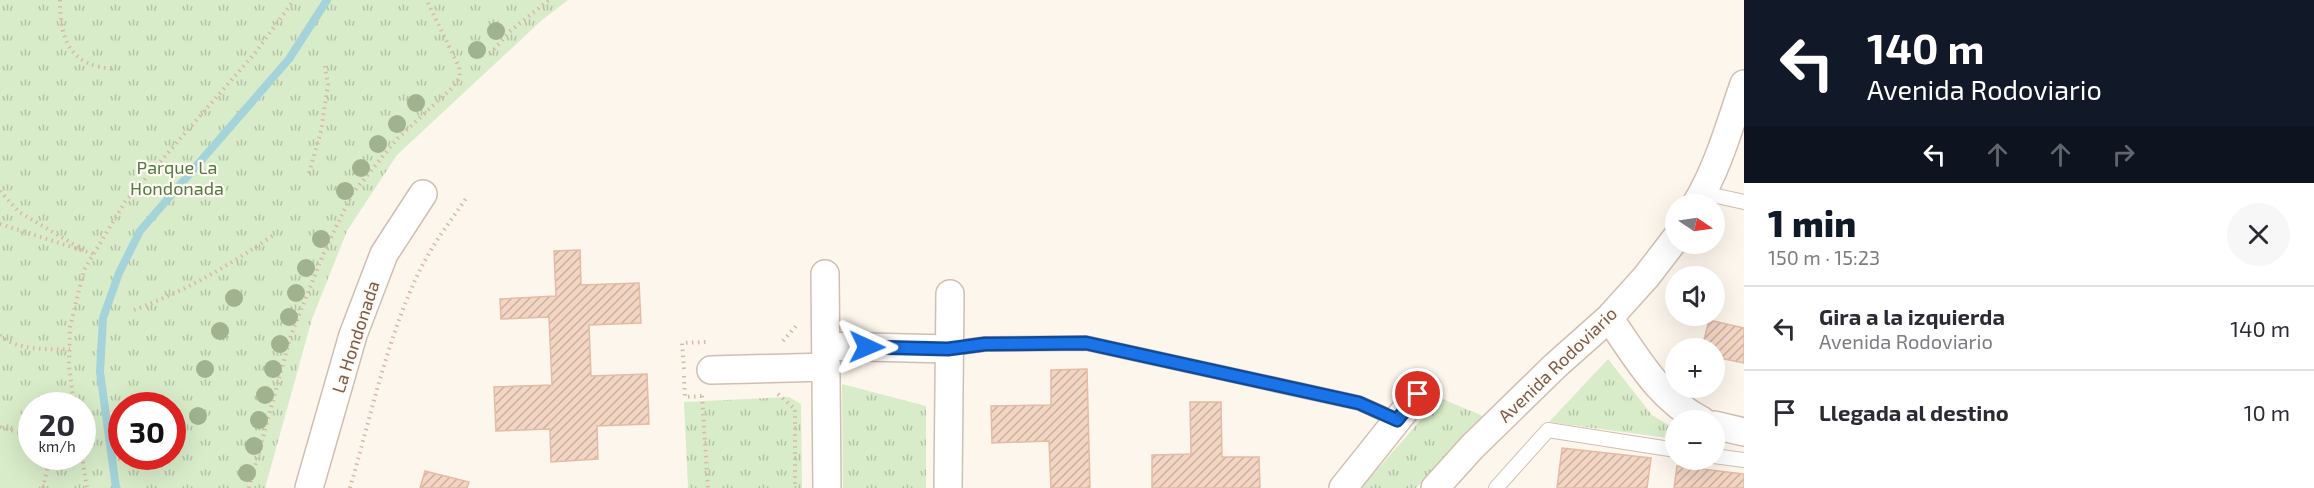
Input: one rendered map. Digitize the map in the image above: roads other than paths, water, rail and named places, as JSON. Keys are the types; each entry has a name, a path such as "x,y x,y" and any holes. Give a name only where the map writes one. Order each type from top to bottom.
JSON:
{"street":[{"path":"1702,194 1744,84"},
{"name":"La Hondonada","path":"309,488 353,335 380,264 384,254 423,194"},
{"name":"Avenida Rodoviario","path":"1435,488 1472,447 1555,366 1609,318 1665,252"},
{"path":"825,274 827,488"},
{"path":"948,488 950,294"},
{"path":"1609,318 1638,361 1667,397 1683,410"},
{"path":"711,370 826,357 948,349"},
{"path":"1343,488 1418,394"},
{"path":"1725,428 1744,432"}],"lane":[{"path":"1725,200 1744,202"},
{"path":"948,349 985,344 1086,343 1359,403 1397,420"},
{"path":"1496,488 1548,430 1665,448"},
{"path":"1725,457 1744,460"}],"waterway":[{"path":"116,488 100,372 103,318 119,273 140,231 289,59 327,0"}],"park label":[{"name":"Parque La Hondonada","path":"177,178"}]}
